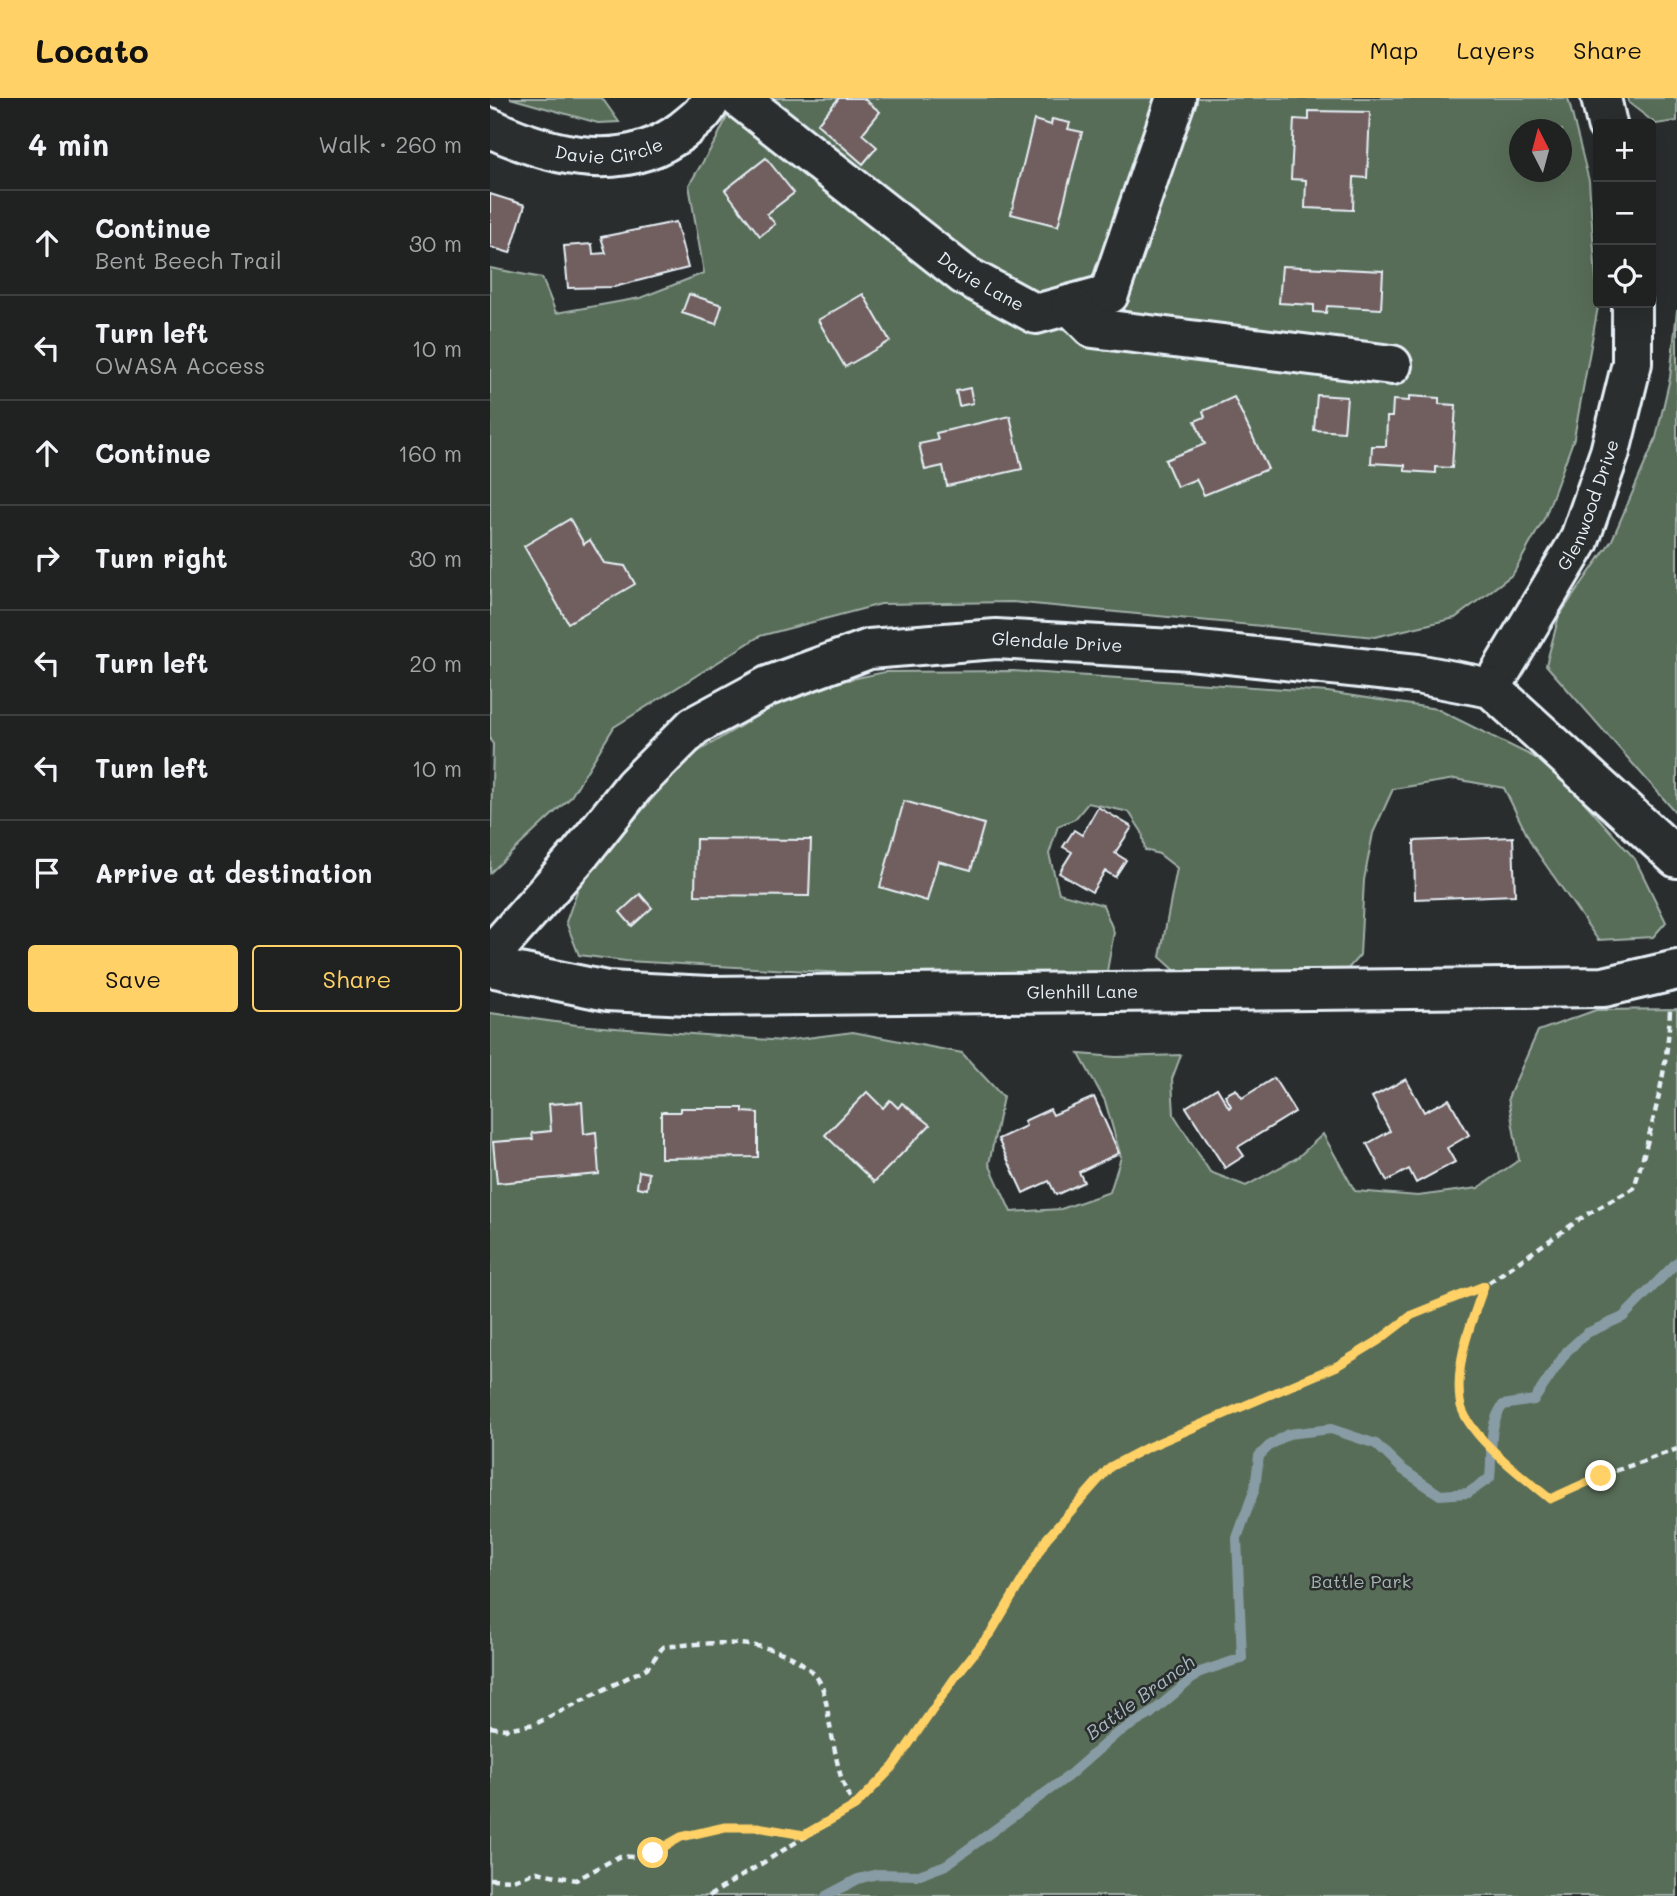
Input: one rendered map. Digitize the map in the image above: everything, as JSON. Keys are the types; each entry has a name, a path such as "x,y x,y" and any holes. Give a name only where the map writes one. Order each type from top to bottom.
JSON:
{"street":[{"name":"Davie Circle","path":"490,128 522,143 578,156 611,159 667,142 705,113 711,98"},
{"name":"Davie Lane","path":"739,98 964,275 1036,314 1109,295 1176,98"},
{"path":"1601,98 1606,119"},
{"path":"1070,305 1093,328 1392,365"},
{"name":"Glenwood Drive","path":"1491,688 1578,541 1610,452 1632,363 1632,308"},
{"name":"Glendale Drive","path":"490,956 580,854 634,786 694,726 768,686 869,649 996,639 1176,649 1417,674 1491,688"},
{"path":"1491,688 1677,858"},
{"name":"Glenhill Lane","path":"490,967 607,991 709,996 1604,987 1674,971"}],"path":[{"path":"709,1896 855,1806 893,1767 956,1676 992,1631 1047,1538 1110,1467 1146,1448 1337,1366 1378,1341 1412,1315 1484,1286 1586,1215 1634,1188 1658,1106 1669,1037 1674,971"},
{"path":"1484,1286 1464,1342 1460,1403 1468,1421 1504,1461 1550,1499 1601,1476 1677,1449"},
{"path":"490,1727 505,1729 535,1724 647,1668 663,1647 702,1643 762,1647 796,1658 819,1681 839,1770 847,1795 855,1806"},
{"path":"490,1879 513,1880 537,1872 576,1880 620,1856 633,1857 653,1853 681,1837 725,1827 757,1827 804,1835"}],"green space":[{"path":"510,98 602,98 619,122 598,123"},
{"path":"736,98 1568,98 1589,181 1593,237 1593,308 1598,308 1574,438 1545,517 1513,574 1455,618 1375,637 1012,602 881,604 760,636 614,727 570,798 490,873 493,744 490,740 490,268 542,278 556,313 640,298 704,273 689,185 716,140"},
{"path":"1628,98 1677,98 1677,121 1656,124 1656,119 1650,119 1629,103"},
{"path":"1677,310 1677,814 1546,665 1559,616 1612,540 1656,438 1670,378"},
{"path":"1013,671 1328,692 1437,709 1552,766 1635,859 1666,922 1653,937 1598,940 1532,845 1504,788 1455,779 1393,789 1373,833 1364,880 1360,955 1345,972 1179,974 1160,957 1177,868 1159,854 1145,850 1142,832 1129,812 1088,803 1075,819 1058,826 1049,854 1059,893 1103,905 1114,932 1106,977 898,976 626,961 579,955 566,922 580,883 686,759 800,690 885,672"},
{"name":"Battle Park","path":"1677,1009 1677,1896 490,1896 490,1013 577,1025 783,1041 853,1032 962,1053 1003,1097 989,1164 1011,1212 1061,1209 1110,1192 1121,1157 1105,1101 1079,1054 1116,1057 1181,1055 1172,1079 1174,1115 1210,1172 1246,1186 1297,1158 1323,1134 1355,1191 1418,1196 1478,1188 1519,1160 1508,1098 1538,1031 1596,1010"}],"building":[{"path":"839,98 863,98 880,112 862,134 877,147 863,164 817,124"},
{"path":"1309,111 1370,112 1367,178 1354,177 1353,210 1305,208 1306,180 1291,179 1294,119 1309,120"},
{"path":"1052,119 1070,123 1068,129 1082,132 1058,226 1011,214 1034,120 1051,125"},
{"path":"766,158 794,193 767,214 775,224 760,236 725,190"},
{"path":"490,194 525,205 510,253 490,247"},
{"path":"676,222 688,268 614,287 568,288 564,246 592,244 593,254 606,253 601,237"},
{"path":"1282,266 1383,271 1381,309 1327,306 1326,313 1314,312 1314,305 1279,303"},
{"path":"689,294 722,305 716,324 682,313"},
{"path":"863,294 890,341 845,367 818,320"},
{"path":"970,388 973,403 959,406 956,391"},
{"path":"1317,395 1347,397 1344,432 1314,430"},
{"path":"1409,396 1439,398 1439,404 1456,405 1452,468 1436,467 1436,473 1405,471 1405,465 1371,463 1372,446 1386,446 1387,417 1392,417 1393,400 1409,401"},
{"path":"1234,397 1268,469 1204,495 1196,479 1177,487 1165,460 1205,444 1195,421 1205,417 1203,411"},
{"path":"1010,416 1022,469 947,486 943,466 925,470 919,444 938,440 936,433"},
{"path":"570,519 584,544 590,540 604,563 625,566 635,584 568,623 524,546"},
{"path":"904,801 984,824 971,870 938,861 927,901 880,887"},
{"path":"1098,807 1132,827 1115,853 1126,860 1115,877 1105,871 1092,892 1059,873 1072,852 1063,847 1074,830 1082,835"},
{"path":"1513,837 1515,895 1415,899 1414,841"},
{"path":"696,839 811,840 809,896 695,895"},
{"path":"640,894 652,908 632,926 620,912"},
{"path":"1274,1078 1295,1112 1238,1147 1244,1156 1225,1168 1186,1107 1217,1088 1229,1108 1231,1106 1225,1095 1236,1089 1242,1098"},
{"path":"1406,1079 1424,1112 1449,1099 1469,1135 1447,1148 1455,1162 1416,1183 1409,1169 1387,1181 1367,1144 1390,1131 1372,1097"},
{"path":"867,1092 883,1108 890,1100 898,1108 902,1103 930,1125 874,1182 825,1135"},
{"path":"1094,1097 1119,1153 1079,1172 1084,1182 1056,1195 1049,1181 1023,1193 998,1139 1026,1126 1024,1121 1050,1109 1053,1115"},
{"path":"582,1102 584,1134 596,1132 599,1174 497,1183 493,1142 533,1139 532,1133 551,1131 549,1104"},
{"path":"680,1108 743,1108 743,1112 758,1113 758,1157 661,1158 661,1112 680,1112"},
{"path":"639,1171 649,1173 647,1189 637,1187"}],"waterway":[{"name":"Battle Branch","path":"826,1896 858,1879 878,1874 919,1875 946,1865 1067,1777 1116,1734 1149,1715 1200,1672 1242,1658 1237,1538 1255,1488 1259,1456 1269,1446 1288,1434 1331,1429 1376,1444 1402,1469 1440,1495 1468,1493 1490,1478 1493,1431 1503,1405 1534,1400 1567,1351 1587,1333 1623,1317 1677,1262"}],"route":[{"path":"653,1853 681,1837 725,1827 757,1827 804,1835 855,1806 893,1767 956,1676 992,1631 1047,1538 1110,1467 1146,1448 1337,1366 1378,1341 1412,1315 1484,1286 1464,1342 1460,1403 1468,1421 1504,1461 1550,1499 1601,1476"}]}
